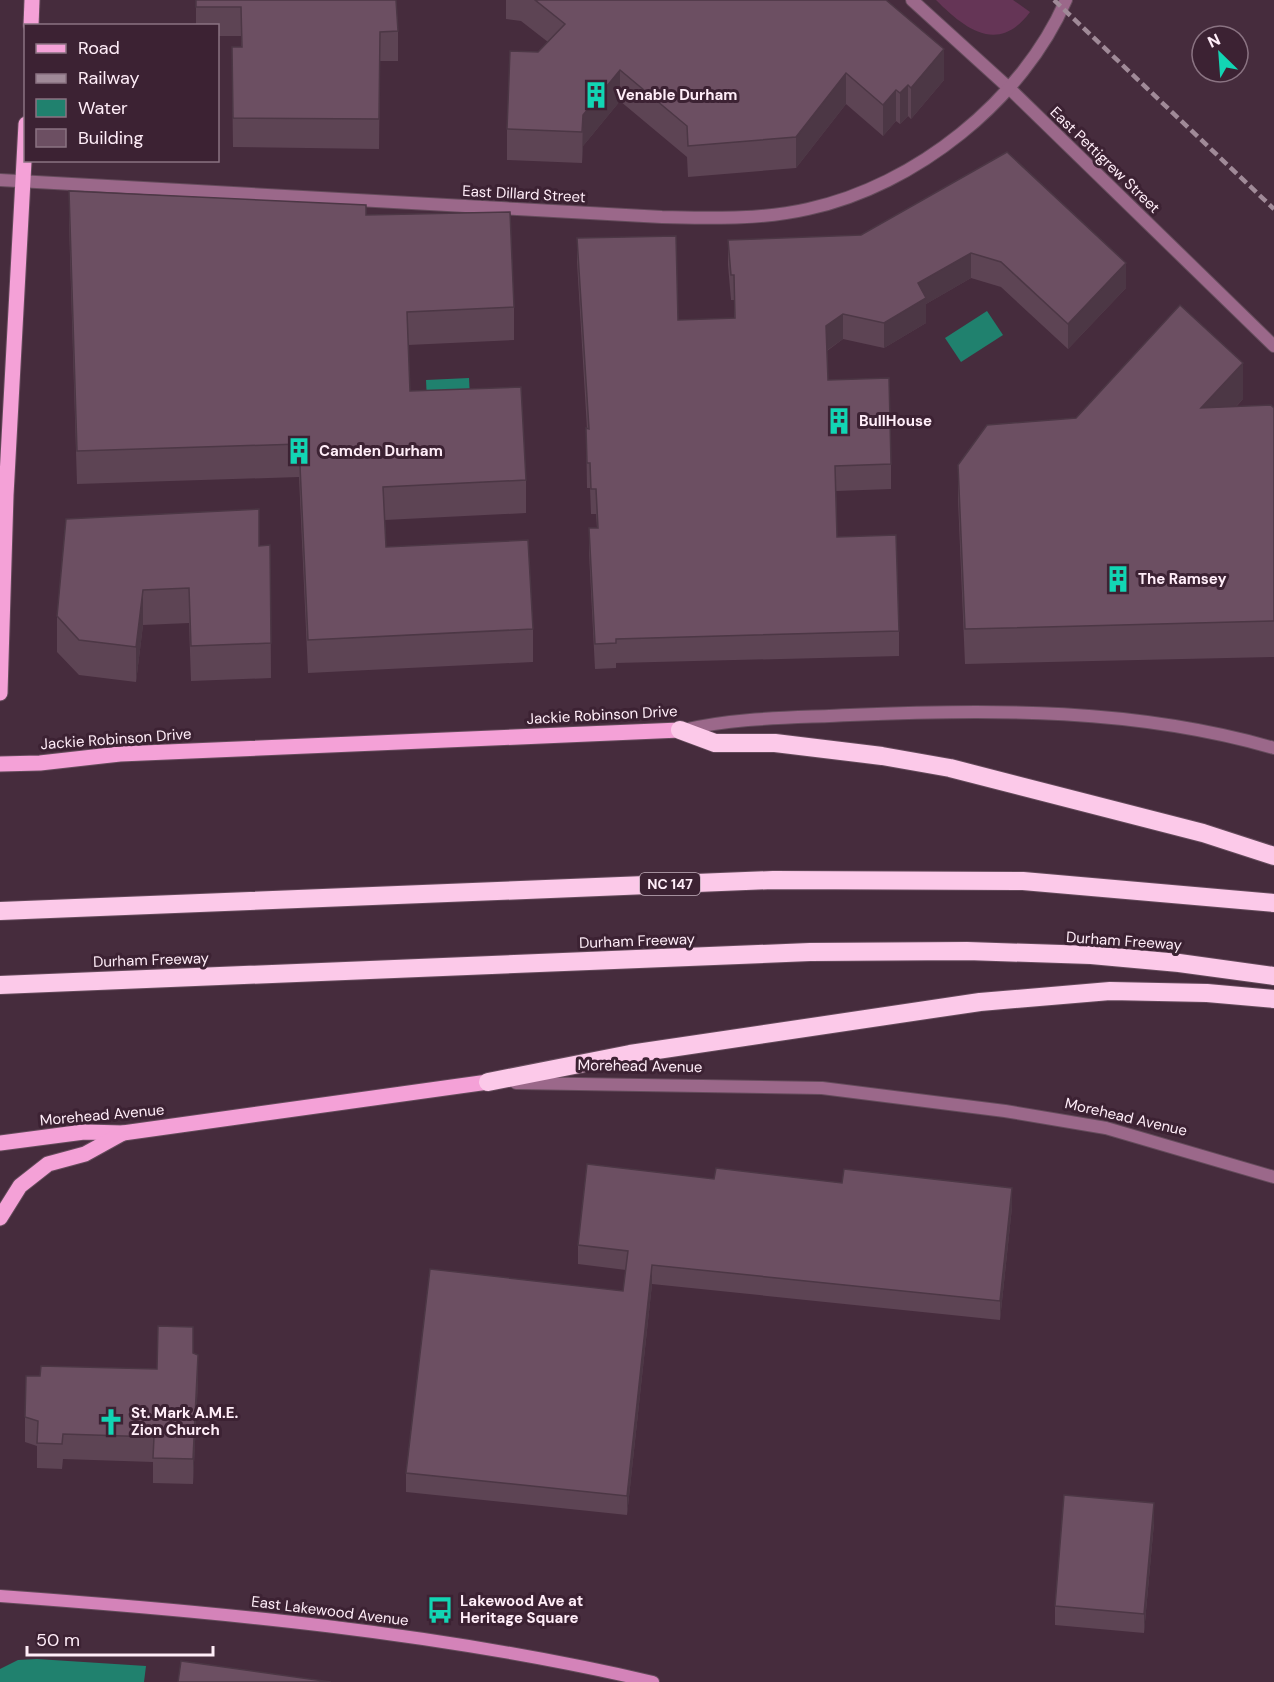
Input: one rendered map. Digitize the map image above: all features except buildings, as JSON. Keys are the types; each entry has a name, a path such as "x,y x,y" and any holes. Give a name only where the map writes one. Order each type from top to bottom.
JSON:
{"highway":[{"path":"680,730 716,743 775,743 882,756 950,768 1203,833 1274,856"},
{"name":"NC 147","path":"0,911 773,880 1023,881 1274,903"},
{"name":"Durham Freeway","path":"0,985 810,952 956,951 1091,955 1179,963 1274,976"},
{"path":"488,1082 630,1054 980,1002 1110,991 1207,993 1274,999"}],"main road":[{"path":"30,24 32,0"},
{"path":"0,693 7,483 24,152"},
{"name":"Jackie Robinson Drive","path":"0,764 40,763 120,754 680,730"},
{"name":"Morehead Avenue","path":"0,1143 84,1132 123,1134 488,1082"},
{"path":"0,1218 20,1186 48,1164 85,1154 123,1134"},
{"name":"East Lakewood Avenue","path":"0,1596 240,1614 377,1630 508,1651 653,1682"}],"street":[{"name":"East Pettigrew Street","path":"912,0 1010,89 1274,346"},
{"name":"East Dillard Street","path":"0,180 662,217 755,217 810,209 888,180 930,156 1010,89 1034,57 1066,0"},
{"name":"Jackie Robinson Drive","path":"680,730 723,721 1027,712 1146,720 1195,728 1274,748"},
{"name":"Morehead Avenue","path":"488,1082 683,1084 822,1089 1005,1111 1106,1128 1274,1177"}],"shaded area":[{"path":"936,0 1013,0 1030,12 1018,25 1006,32 994,35 970,28"}],"water":[{"path":"987,311 1003,335 961,362 945,338"},
{"path":"469,378 470,399 427,401 426,380"},
{"path":"37,1659 146,1666 144,1682 0,1682 0,1669 18,1660"}],"railway":[{"path":"1054,0 1274,209"}],"place":[{"name":"Venable Durham","path":"596,95"},
{"name":"BullHouse","path":"839,421"},
{"name":"Camden Durham","path":"299,451"},
{"name":"The Ramsey","path":"1118,579"},
{"name":"St. Mark A.M.E. Zion Church","path":"111,1422"},
{"name":"Lakewood Ave at Heritage Square","path":"440,1610"}]}
